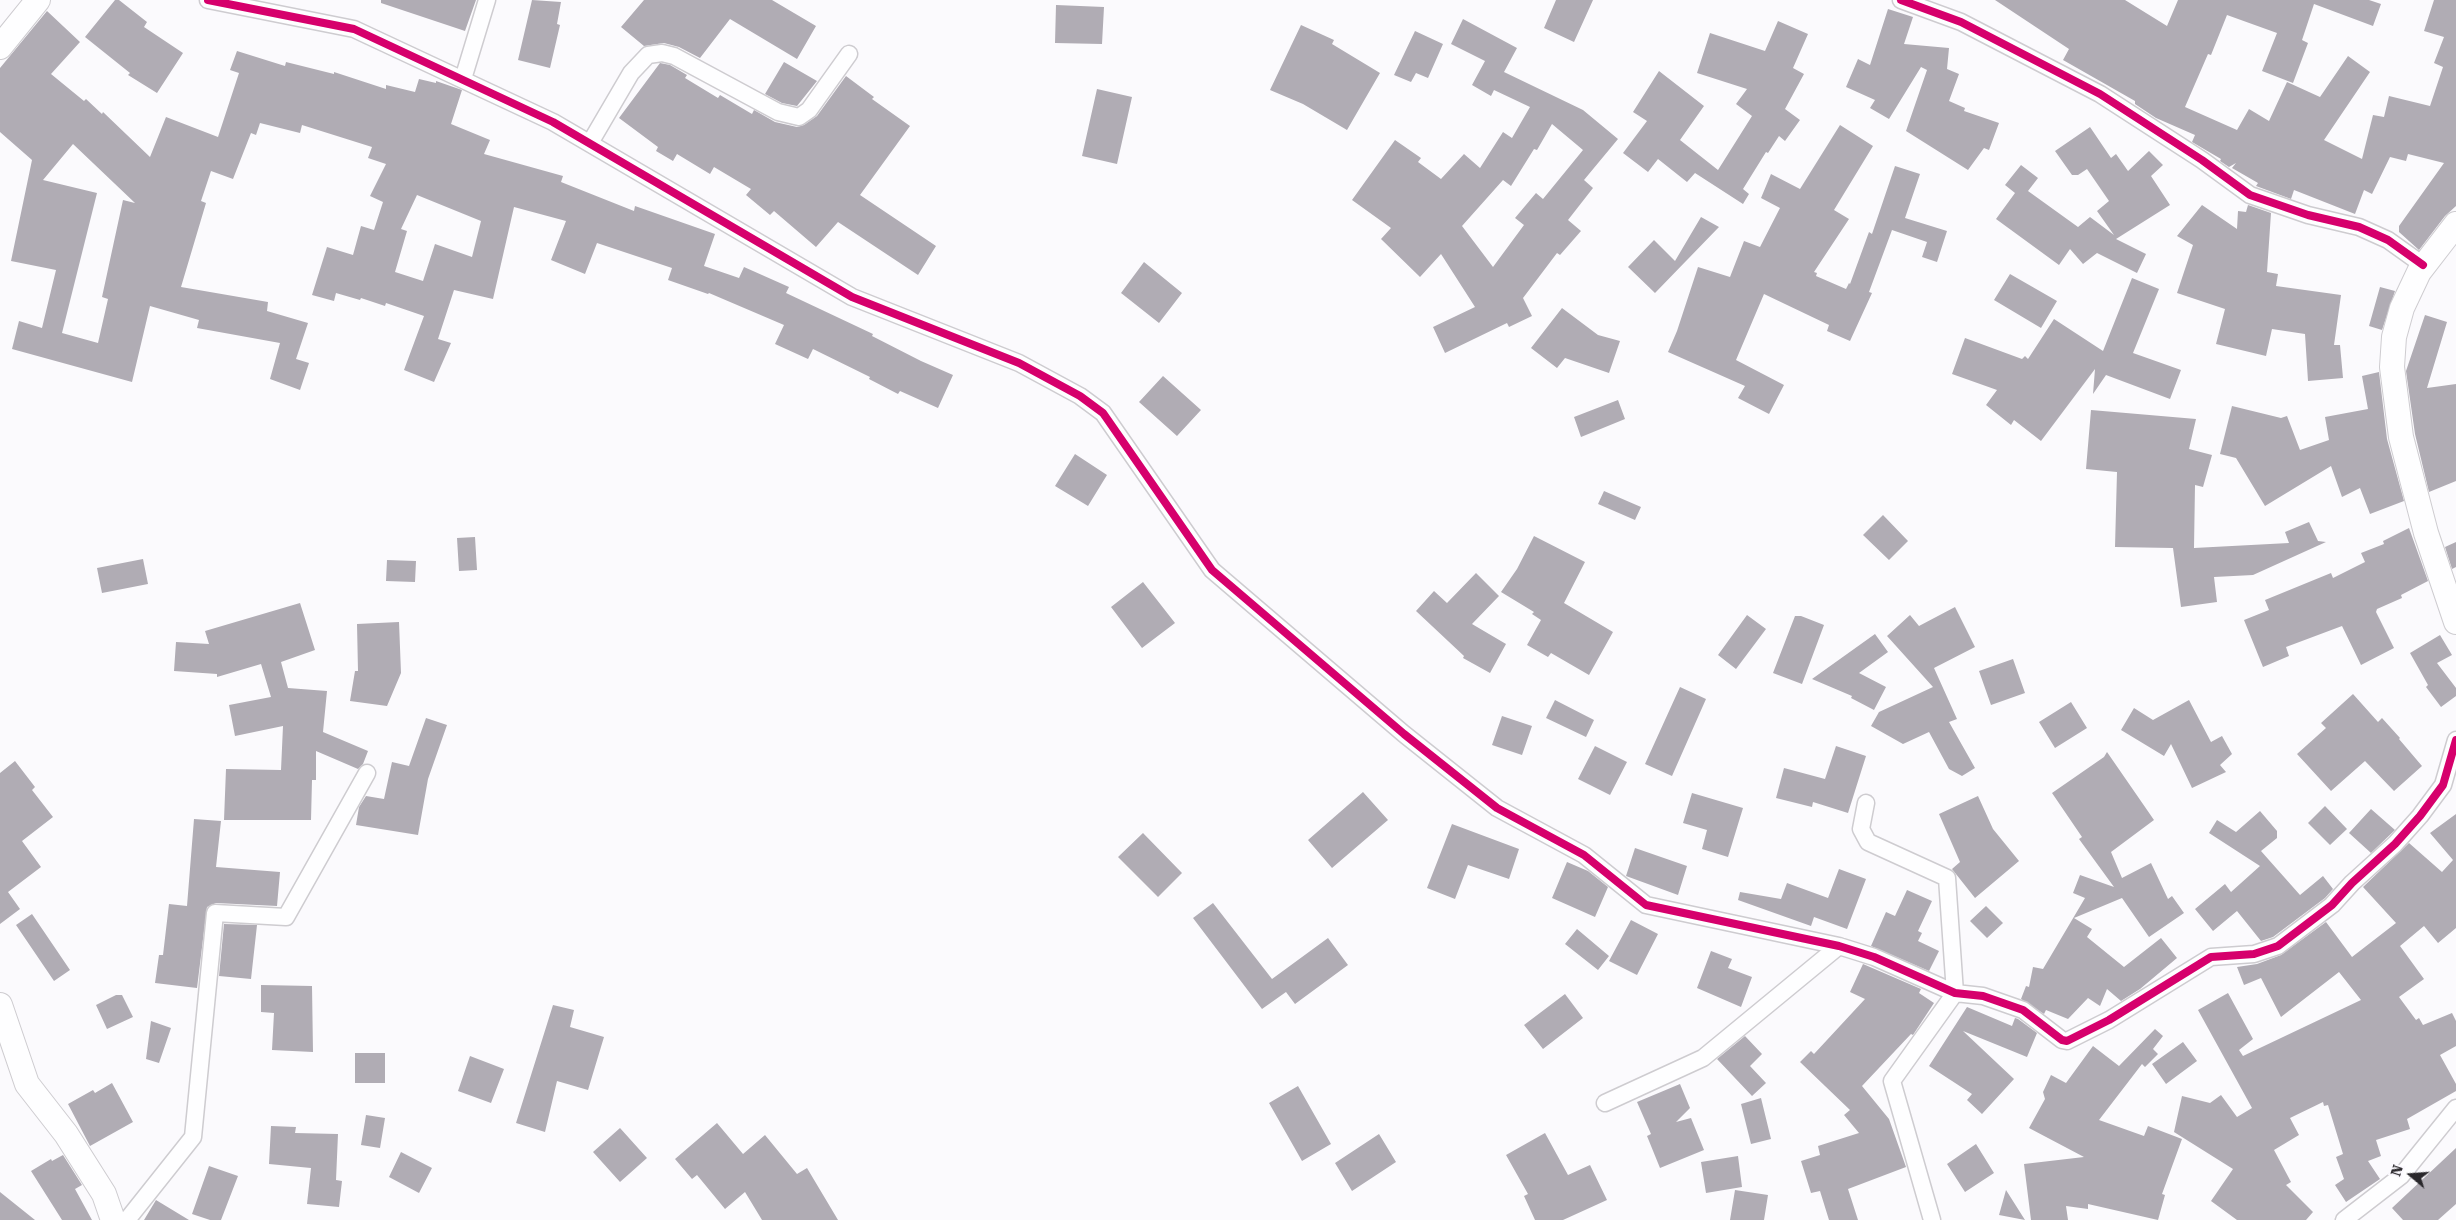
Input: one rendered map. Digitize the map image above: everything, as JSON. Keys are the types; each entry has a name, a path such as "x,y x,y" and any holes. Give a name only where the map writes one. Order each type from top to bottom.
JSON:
{"street":[{"path":"0,47 38,0"},
{"path":"208,0 354,29 553,122 852,297 1019,363 1080,396 1103,413 1212,570 1404,734 1497,808 1584,855 1646,905 1839,946 1874,957 1955,993 1984,996 2023,1010 2062,1040 2066,1041 2109,1020 2211,957 2254,954 2278,946 2332,905 2352,883 2396,844 2420,816 2443,785 2456,740"},
{"path":"463,79 487,0"},
{"path":"1901,0 1961,22 2100,94 2202,160 2250,195 2308,215 2359,227 2388,240 2424,265"},
{"path":"590,143 632,72 648,55 662,53 674,56 778,112 799,117 809,110 849,54"},
{"path":"2456,224 2424,265 2402,308 2394,337 2392,367 2401,437 2426,533 2456,622"},
{"path":"127,1220 193,1137 215,912 286,917 367,773"},
{"path":"1866,803 1861,829 1868,842 1947,878 1955,993 1892,1081 1932,1220"},
{"path":"1605,1103 1703,1058 1839,946"},
{"path":"0,1005 27,1084 66,1134 99,1186 113,1220"},
{"path":"2344,1220 2402,1176 2456,1108"}],"building":[{"path":"115,0 119,0 147,22 144,27 183,53 157,93 128,75 130,73 85,37"},
{"path":"381,0 476,0 465,31 381,3"},
{"path":"532,0 561,2 557,24 560,25 550,68 518,60"},
{"path":"644,0 772,0 816,26 797,59 730,19 700,58 679,47 664,43 644,46 621,27"},
{"path":"1556,0 1593,0 1574,42 1544,28"},
{"path":"1995,0 2125,0 2167,26 2178,0 2369,0 2381,4 2373,26 2314,4 2302,40 2308,43 2293,83 2262,71 2277,33 2227,15 2211,55 2208,54 2185,107 2237,130 2249,109 2269,121 2287,82 2320,97 2348,56 2370,72 2324,140 2362,159 2373,115 2384,117 2389,96 2430,106 2443,67 2434,63 2444,37 2424,31 2434,0 2456,0 2456,206 2445,216 2419,250 2399,232 2399,226 2444,163 2408,154 2406,161 2390,157 2372,194 2364,190 2355,214 2294,190 2291,199 2256,186 2258,183 2232,168 2236,163 2229,167 2220,161 2221,159 2192,142 2195,135 2156,118 2135,104 2135,101 2063,60 2069,49"},
{"path":"1056,5 1104,7 1102,44 1055,43"},
{"path":"1888,9 1913,17 1904,44 1949,48 1947,69 1959,74 1949,101 1965,108 1964,111 1999,123 1989,150 1984,148 1968,170 1906,131 1927,70 1921,67 1889,119 1870,108 1875,100 1846,87 1858,59 1870,65"},
{"path":"47,11 80,42 51,74 84,101 86,99 102,114 103,112 150,157 166,117 218,137 239,73 230,70 237,51 285,66 286,62 334,74 334,72 386,89 386,85 415,92 419,79 436,83 436,81 462,90 451,124 490,140 484,154 563,176 561,182 634,211 635,206 715,234 704,266 739,278 744,267 789,287 786,293 873,334 872,336 953,375 938,408 900,391 898,394 869,379 870,377 813,349 808,359 775,344 784,325 709,293 668,280 672,268 597,243 585,274 551,260 566,221 514,207 493,299 454,290 438,339 451,343 434,382 404,370 424,316 386,303 385,306 361,298 360,300 336,293 334,301 312,295 327,247 353,255 361,226 374,230 383,202 370,196 386,164 368,158 372,147 302,125 300,133 260,123 256,135 251,133 233,179 211,171 201,201 206,203 181,287 268,302 267,311 308,323 296,359 309,363 300,390 270,379 280,343 197,328 199,320 150,306 132,382 12,349 19,321 42,328 56,270 11,261 32,160 0,132 0,68","holes":["73,144 135,203 123,200 102,297 108,299 98,343 62,333 97,193 43,180","417,195 481,221 472,257 435,244 423,281 395,272 407,231 401,229"]},
{"path":"1463,19 1517,48 1504,72 1583,110 1618,139 1584,180 1593,188 1568,220 1581,231 1560,255 1557,253 1523,298 1532,316 1509,327 1507,323 1445,353 1433,327 1475,307 1441,254 1420,277 1381,239 1391,228 1352,200 1395,140 1421,158 1418,162 1441,179 1464,154 1480,168 1503,132 1512,138 1530,107 1494,90 1491,96 1472,85 1485,61 1451,44","holes":["1552,124 1583,150 1543,199 1536,193 1515,218 1524,225 1493,267 1462,226 1503,180 1511,186 1534,149 1537,150"]},
{"path":"1778,21 1808,34 1793,68 1804,74 1785,109 1800,120 1785,141 1779,136 1768,153 1766,152 1743,189 1749,194 1743,204 1695,173 1687,182 1658,159 1648,172 1623,153 1647,121 1633,112 1659,71 1704,106 1680,140 1718,170 1752,116 1736,104 1747,89 1697,73 1710,33 1765,51"},
{"path":"1301,25 1334,40 1332,44 1380,73 1347,130 1303,104 1270,90"},
{"path":"1415,31 1443,44 1428,78 1416,73 1411,82 1394,75"},
{"path":"784,62 817,81 797,106 782,103 765,94"},
{"path":"660,63 670,65 687,75 685,78 718,98 720,95 752,114 754,110 775,122 797,127 804,125 817,116 846,76 874,97 872,99 910,126 860,195 936,246 918,275 838,222 816,247 774,211 770,215 746,195 751,189 714,167 710,174 677,154 673,161 656,151 658,147 619,118"},
{"path":"1097,89 1132,97 1117,164 1082,156"},
{"path":"1840,125 1873,146 1834,210 1849,219 1814,272 1817,273 1816,276 1846,289 1850,284 1869,232 1872,234 1895,166 1920,174 1905,218 1947,231 1937,262 1922,257 1927,242 1892,230 1869,292 1872,293 1850,341 1827,331 1829,325 1764,294 1736,360 1784,385 1769,414 1738,398 1745,386 1668,352 1698,267 1730,277 1744,241 1760,247 1780,208 1761,198 1771,174 1800,189"},
{"path":"2090,127 2111,158 2116,154 2128,171 2149,151 2163,165 2151,176 2170,205 2116,239 2146,254 2137,273 2097,253 2083,264 2070,249 2059,265 1996,219 2015,193 2005,185 2021,165 2038,178 2028,191 2078,227 2090,217 2114,235 2097,211 2109,201 2087,169 2078,175 2072,175 2055,151"},
{"path":"2202,205 2237,229 2238,211 2246,212 2248,205 2271,213 2267,272 2278,274 2276,286 2341,295 2334,345 2340,345 2343,378 2308,381 2305,334 2272,329 2266,356 2216,344 2225,309 2177,293 2193,245 2177,236"},
{"path":"1701,217 1719,227 1655,293 1628,267 1654,240 1675,261"},
{"path":"1144,262 1182,293 1159,323 1121,293"},
{"path":"2010,274 2057,301 2041,328 1994,300"},
{"path":"2132,278 2159,289 2133,353 2181,370 2170,399 2106,375 2093,394 2095,369 2041,441 2014,420 2011,425 1986,405 1997,390 1952,374 1965,338 2022,359 2025,356 2028,359 2054,319 2103,351"},
{"path":"2380,287 2395,291 2382,330 2369,326"},
{"path":"1562,308 1598,335 1620,341 1609,373 1565,358 1557,368 1531,348"},
{"path":"2425,315 2447,322 2427,388 2456,384 2456,481 2429,492 2415,434 2406,371"},
{"path":"2379,372 2387,439 2404,501 2370,514 2360,488 2342,497 2331,466 2265,506 2236,458 2220,454 2232,406 2281,418 2287,416 2300,450 2329,440 2325,417 2368,409 2362,376"},
{"path":"1163,376 1201,410 1177,436 1139,402"},
{"path":"1618,400 1625,419 1581,437 1574,417"},
{"path":"2091,410 2196,419 2189,449 2212,455 2203,487 2195,485 2194,548 2289,543 2285,532 2309,522 2318,541 2326,542 2253,575 2214,577 2217,602 2181,607 2173,548 2115,547 2117,472 2086,469"},
{"path":"1075,454 1107,475 1088,506 1055,486"},
{"path":"1604,491 1641,507 1635,520 1598,504"},
{"path":"1883,515 1908,541 1889,560 1863,535"},
{"path":"2409,528 2428,581 2401,595 2402,598 2377,609 2376,612 2394,648 2361,665 2342,626 2286,647 2289,656 2263,667 2244,620 2269,610 2265,600 2331,573 2333,578 2365,562 2361,553 2384,544 2383,541"},
{"path":"1534,536 1585,562 1564,603 1613,632 1589,675 1551,653 1548,657 1527,645 1541,620 1532,614 1534,612 1501,592 1517,569"},
{"path":"475,537 477,570 459,571 457,538"},
{"path":"2456,542 2456,567 2452,569 2445,547"},
{"path":"143,559 148,584 102,593 97,568"},
{"path":"387,560 416,561 415,582 386,581"},
{"path":"1476,573 1499,596 1472,624 1506,644 1490,673 1463,658 1464,656 1416,611 1434,591 1447,603"},
{"path":"1143,582 1175,623 1142,648 1111,607"},
{"path":"300,603 315,650 281,662 288,688 327,691 323,732 368,751 363,764 358,769 316,751 316,780 312,780 311,820 224,820 226,769 281,770 283,726 235,736 229,705 271,697 261,664 217,677 217,674 174,671 176,642 209,644 205,631"},
{"path":"1955,607 1975,647 1934,668 1957,719 1949,722 1975,768 1962,776 1949,769 1929,732 1903,744 1871,726 1879,712 1933,687 1887,636 1910,615 1919,626"},
{"path":"1747,615 1766,629 1736,669 1718,655"},
{"path":"1795,616 1801,616 1824,625 1802,684 1773,673"},
{"path":"399,622 401,673 387,706 350,701 355,671 358,671 357,624"},
{"path":"1875,634 1888,652 1859,673 1886,687 1874,710 1851,698 1852,696 1812,679"},
{"path":"2440,635 2452,655 2437,663 2456,688 2456,696 2441,707 2426,687 2428,685 2410,653"},
{"path":"2013,659 2025,693 1991,705 1979,671"},
{"path":"1680,687 1706,699 1672,776 1645,764"},
{"path":"2353,694 2378,722 2382,718 2422,766 2394,791 2365,761 2331,791 2297,754 2326,728 2321,723"},
{"path":"1555,700 1594,720 1586,737 1546,718"},
{"path":"2189,700 2211,742 2222,736 2232,754 2220,765 2226,772 2192,788 2171,744 2164,756 2121,730 2134,708 2153,720"},
{"path":"2071,702 2087,728 2055,748 2039,722"},
{"path":"1502,716 1532,726 1522,755 1492,745"},
{"path":"426,718 447,725 428,779 418,835 356,825 359,807 366,796 384,799 392,762 409,766"},
{"path":"1595,746 1627,762 1610,795 1578,779"},
{"path":"1836,746 1866,756 1848,813 1813,802 1812,807 1776,798 1784,768 1825,779"},
{"path":"2107,752 2154,820 2111,852 2122,878 2151,863 2168,899 2172,896 2184,913 2149,937 2122,898 2074,918 2092,929 2087,937 2124,967 2161,938 2177,958 2140,989 2121,1001 2107,989 2100,1006 2088,998 2068,1019 2046,1010 2044,1014 2021,999 2026,986 2029,987 2033,967 2043,969 2085,898 2073,893 2080,875 2114,887 2079,839 2082,837 2052,793 2104,757"},
{"path":"15,761 35,787 32,790 53,817 22,841 41,867 8,892 20,909 0,924 0,773"},
{"path":"1363,792 1388,820 1332,868 1308,840"},
{"path":"1692,793 1743,808 1728,857 1702,849 1707,830 1683,823"},
{"path":"1978,796 1993,829 2019,861 1975,898 1952,869 1960,862 1939,814"},
{"path":"2325,806 2347,829 2330,845 2308,823"},
{"path":"2371,809 2395,830 2371,853 2349,833"},
{"path":"2260,811 2277,831 2277,838 2261,851 2300,895 2323,876 2333,889 2325,898 2273,937 2261,941 2237,911 2213,931 2195,909 2225,884 2231,892 2260,866 2209,833 2217,820 2236,832"},
{"path":"2456,814 2456,928 2438,943 2424,926 2400,946 2424,979 2399,997 2416,1020 2419,1018 2423,1025 2452,1013 2456,1021 2456,1046 2440,1055 2456,1084 2456,1091 2407,1119 2410,1129 2376,1140 2381,1156 2368,1161 2380,1179 2346,1202 2335,1185 2344,1179 2336,1157 2343,1154 2328,1105 2324,1106 2323,1102 2290,1118 2299,1135 2274,1150 2291,1182 2286,1185 2313,1212 2306,1220 2237,1220 2211,1201 2233,1169 2174,1132 2182,1096 2210,1103 2221,1095 2237,1117 2252,1108 2198,1010 2228,993 2253,1039 2239,1050 2243,1056 2361,1000 2339,972 2281,1017 2261,978 2244,985 2237,967 2257,964 2281,955 2326,922 2352,957 2396,923 2363,887 2409,843 2442,872 2453,860 2430,833"},
{"path":"194,819 221,821 216,867 280,872 277,906 216,903 207,907 197,988 155,983 159,955 163,955 169,904 187,906"},
{"path":"1452,824 1519,849 1509,879 1468,865 1455,899 1427,888"},
{"path":"1143,833 1182,873 1158,897 1118,857"},
{"path":"1635,848 1687,866 1678,895 1626,876"},
{"path":"1567,862 1588,871 1608,887 1595,917 1552,898"},
{"path":"1839,869 1866,879 1847,929 1814,917 1811,926 1738,900 1740,892 1781,899 1787,883 1828,898"},
{"path":"1907,890 1932,901 1918,931 1922,933 1918,941 1939,951 1929,971 1871,946 1886,912 1895,916"},
{"path":"1213,903 1272,979 1328,938 1348,965 1295,1004 1286,992 1262,1009 1193,918"},
{"path":"1986,906 2003,923 1987,938 1970,921"},
{"path":"32,914 70,970 54,981 16,925"},
{"path":"1631,920 1658,934 1637,975 1609,961"},
{"path":"224,924 257,925 251,979 219,976"},
{"path":"1577,929 1609,956 1598,970 1565,944"},
{"path":"1711,951 1732,959 1728,968 1752,977 1741,1007 1697,988"},
{"path":"1863,964 1921,989 1919,993 1934,1003 1913,1035 1911,1034 1862,1086 1889,1119 1906,1167 1848,1189 1858,1220 1829,1220 1820,1191 1811,1193 1801,1161 1820,1155 1818,1146 1859,1133 1844,1115 1850,1110 1800,1062 1811,1051 1814,1054 1865,999 1850,992"},
{"path":"261,985 312,986 313,1052 272,1050 274,1013 261,1012"},
{"path":"1565,994 1583,1018 1543,1049 1524,1025"},
{"path":"116,995 122,995 133,1017 107,1029 96,1005"},
{"path":"553,1005 574,1010 570,1027 604,1037 588,1090 557,1081 545,1132 516,1123"},
{"path":"1967,1007 2012,1026 2015,1018 2018,1019 2037,1033 2027,1057 1963,1031 2014,1079 1982,1114 1967,1100 1972,1094 1929,1066"},
{"path":"151,1021 171,1028 159,1063 146,1059"},
{"path":"2155,1029 2163,1036 2153,1049 2158,1054 2145,1067 2142,1064 2099,1120 2144,1136 2148,1126 2182,1139 2162,1194 2165,1195 2158,1220 2088,1204 2088,1209 2066,1206 2068,1220 2031,1220 2024,1164 2084,1157 2029,1128 2045,1099 2043,1092 2051,1075 2066,1083 2093,1046 2119,1066"},
{"path":"1745,1036 1762,1054 1750,1066 1766,1083 1752,1096 1717,1059"},
{"path":"2183,1042 2197,1061 2166,1084 2152,1064"},
{"path":"355,1053 385,1053 385,1083 355,1083"},
{"path":"470,1056 504,1069 491,1103 458,1091"},
{"path":"112,1083 133,1122 90,1146 68,1104 93,1090 95,1093"},
{"path":"1680,1084 1690,1108 1676,1122 1691,1118 1704,1150 1660,1168 1647,1136 1651,1134 1637,1102"},
{"path":"1298,1086 1331,1144 1302,1161 1269,1103"},
{"path":"1761,1098 1771,1139 1751,1144 1741,1104"},
{"path":"366,1115 385,1118 380,1148 361,1145"},
{"path":"717,1123 743,1154 765,1135 797,1174 807,1168 838,1220 762,1220 745,1192 725,1209 697,1175 692,1179 675,1159"},
{"path":"271,1126 296,1127 295,1133 338,1134 336,1180 342,1181 339,1207 307,1204 311,1168 269,1164"},
{"path":"620,1128 647,1158 620,1182 593,1152"},
{"path":"1545,1133 1568,1175 1590,1165 1607,1200 1563,1220 1535,1220 1524,1196 1528,1194 1506,1155"},
{"path":"1379,1134 1396,1162 1352,1191 1335,1163"},
{"path":"1976,1144 1994,1173 1965,1192 1947,1164"},
{"path":"2456,1148 2456,1204 2438,1220 2403,1220 2392,1208"},
{"path":"401,1152 432,1168 419,1193 389,1177"},
{"path":"63,1155 82,1185 75,1189 92,1220 62,1220 31,1171 51,1159 52,1161"},
{"path":"1738,1156 1742,1187 1706,1193 1701,1162"},
{"path":"209,1166 238,1176 221,1220 210,1220 192,1214"},
{"path":"1735,1190 1768,1195 1764,1220 1730,1220"},
{"path":"2006,1190 2025,1220 1999,1215"},
{"path":"0,1192 35,1220 0,1220"},
{"path":"156,1200 189,1220 144,1220"}],"cycle path":[{"path":"208,0 354,29 553,122 852,297 1019,363 1080,396 1103,413 1212,570 1404,734 1497,808 1584,855 1646,905 1839,946 1874,957 1955,993 1983,996 2023,1010 2062,1040 2067,1041 2109,1020 2211,957 2254,954 2278,946 2332,905 2352,883 2395,844 2420,816 2443,785 2456,740"},
{"path":"1901,0 1961,22 2100,94 2202,160 2250,195 2308,215 2359,227 2388,240 2423,265"}]}
